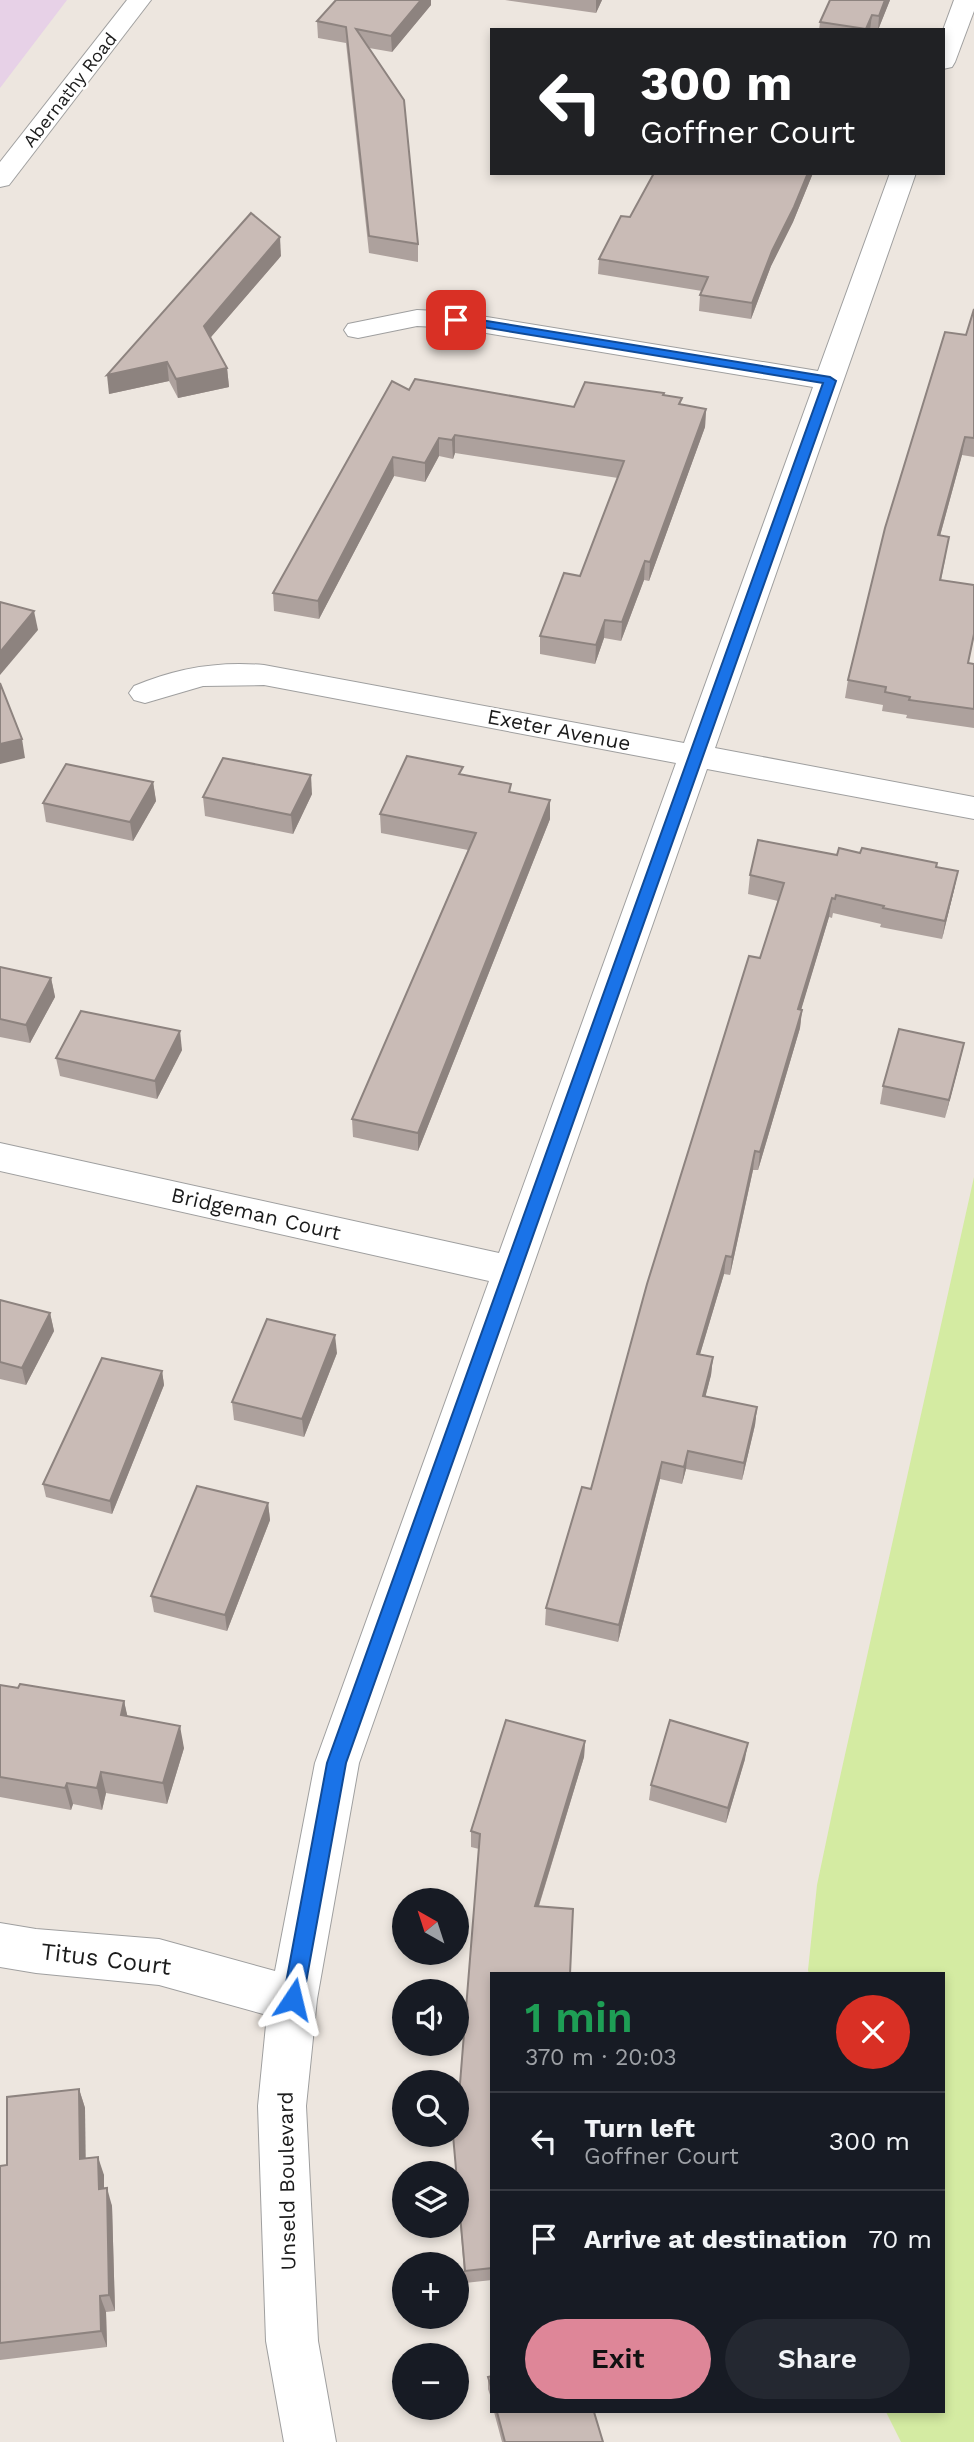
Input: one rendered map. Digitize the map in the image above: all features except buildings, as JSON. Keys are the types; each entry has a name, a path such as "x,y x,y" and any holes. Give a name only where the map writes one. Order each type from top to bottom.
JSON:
{"street":[{"name":"Abernathy Road","path":"0,179 139,0"},
{"path":"945,57 966,0"},
{"name":"Unseld Boulevard","path":"310,2442 292,2341 282,2120 293,1999 337,1763 902,175"},
{"path":"358,330 417,318 456,320 830,381"},
{"name":"Exeter Avenue","path":"145,693 173,681 195,676 228,672 264,675 974,808"},
{"name":"Bridgeman Court","path":"0,1157 512,1271"},
{"name":"Titus Court","path":"0,1945 36,1951 159,1962 293,1999"}],"shaded area":[{"path":"0,0 67,0 0,88"}],"green space":[{"path":"974,1177 974,2442 901,2442 886,2413 945,2413 945,1972 808,1972 817,1885"}],"route":[{"path":"293,1999 337,1763 830,381 456,320"}]}
